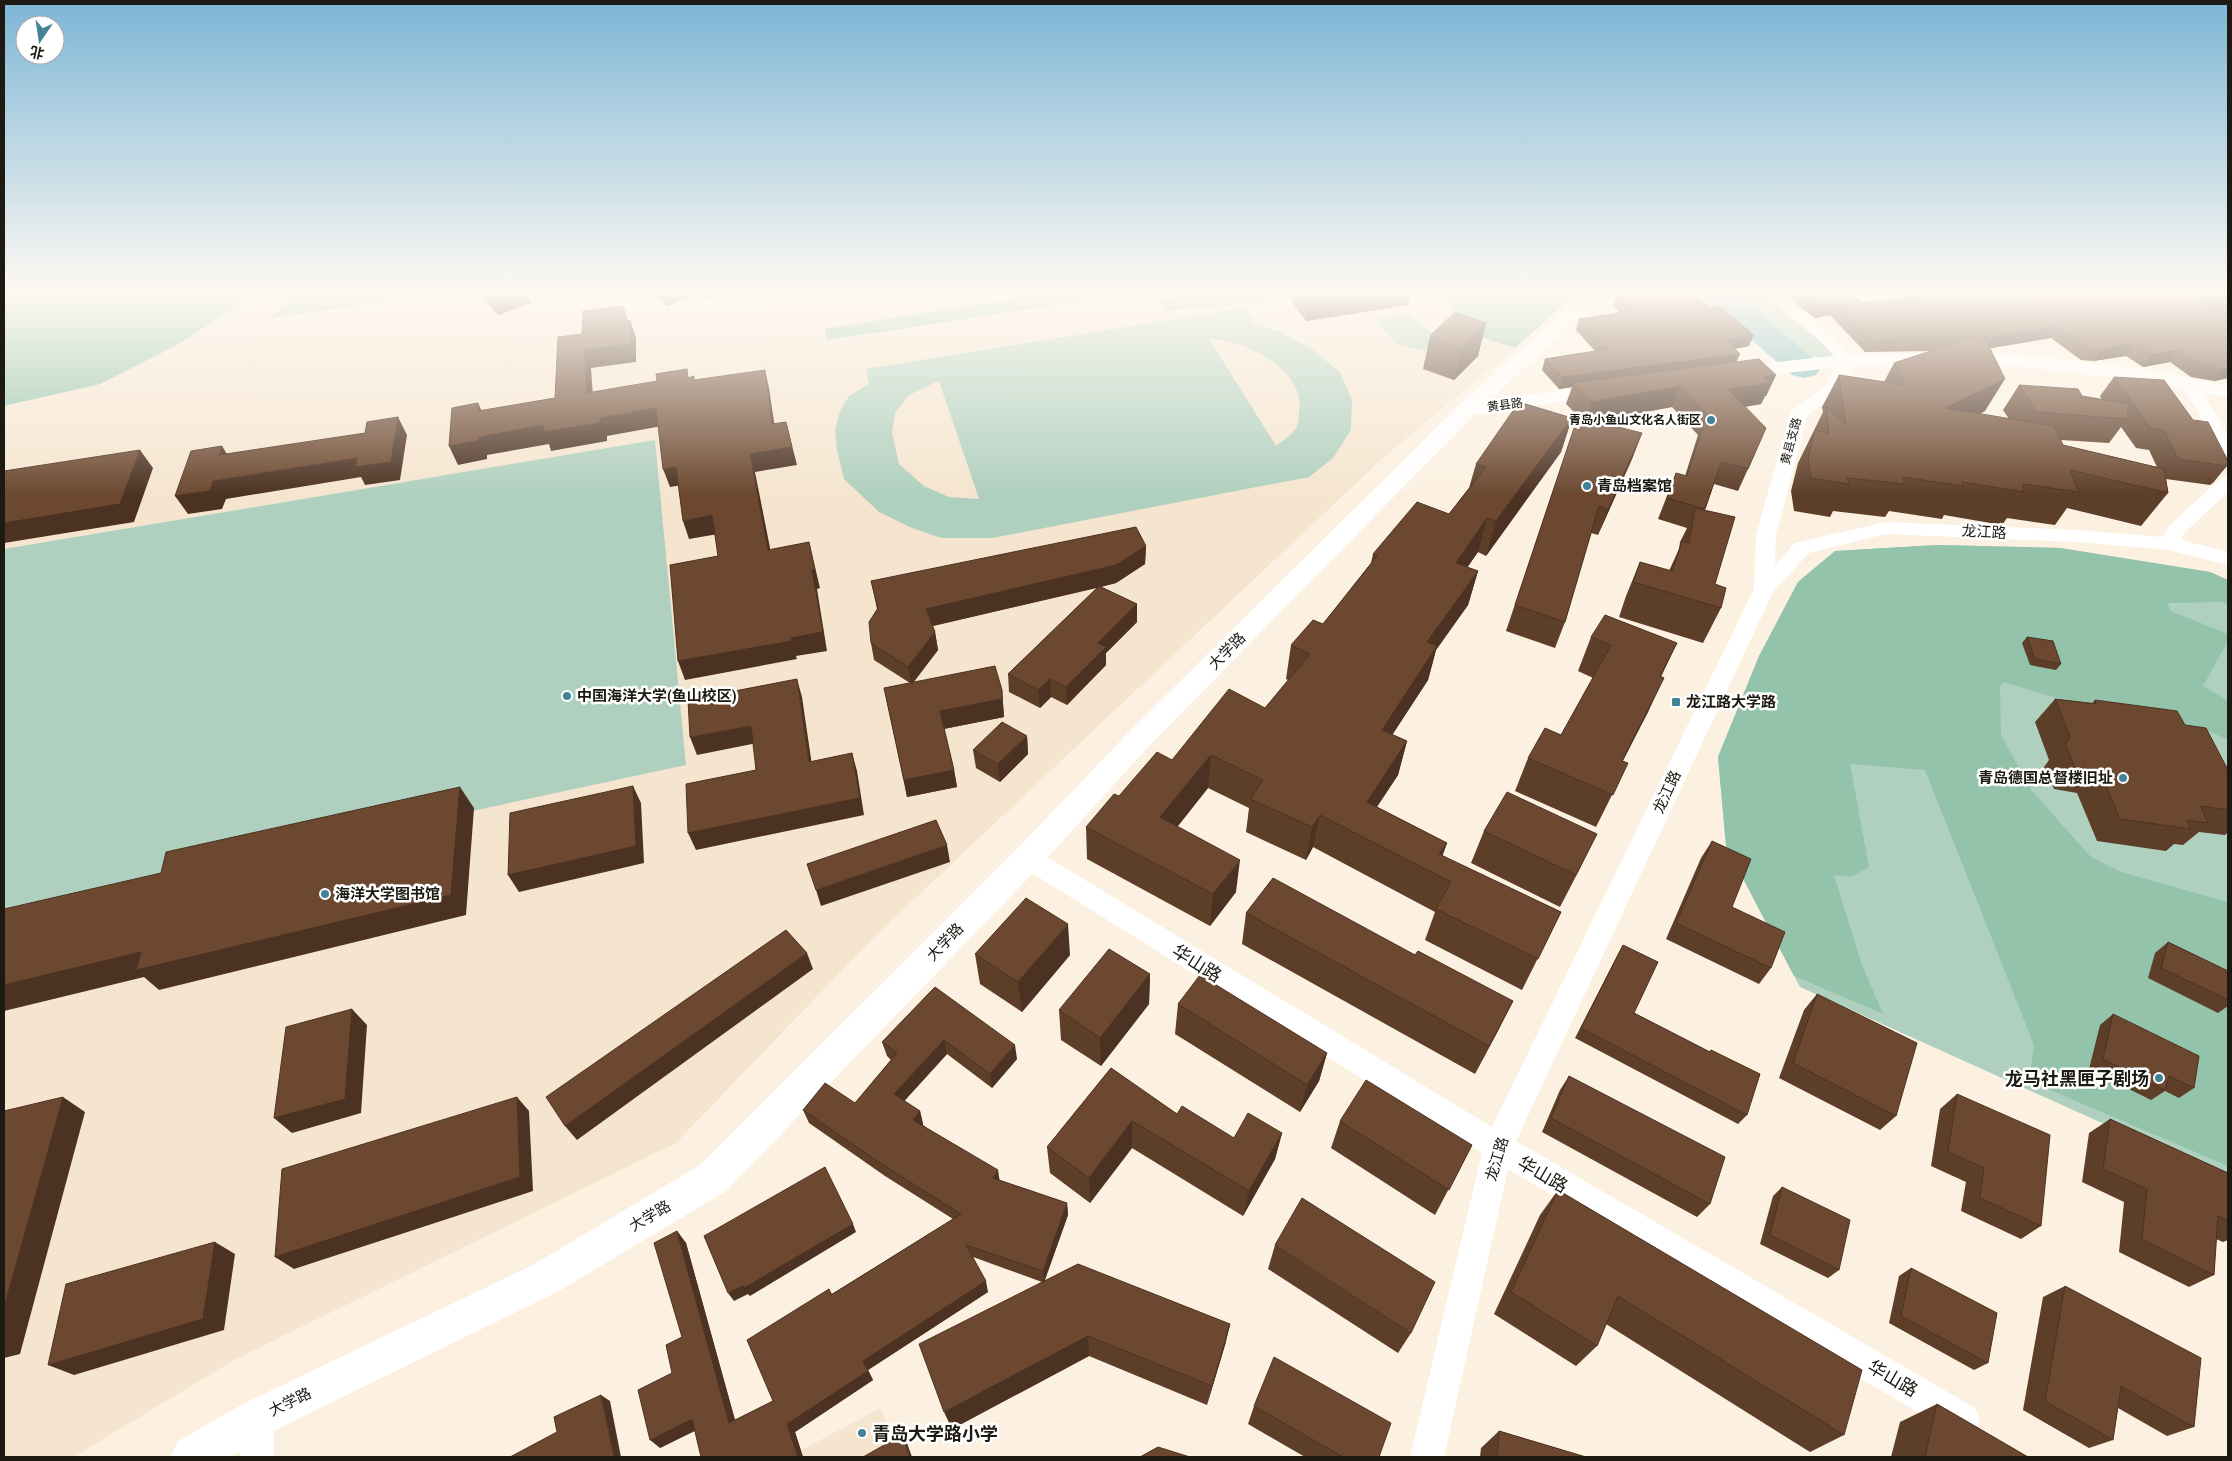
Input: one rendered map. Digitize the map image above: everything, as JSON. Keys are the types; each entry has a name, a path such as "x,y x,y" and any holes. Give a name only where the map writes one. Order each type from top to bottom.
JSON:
{"main road":[{"name":"大学路","path":"192,1457 257,1418 546,1278 714,1178 1028,858 1140,738 1467,410 1523,359"},
{"path":"1718,375 1847,360 2016,360 2150,376 2228,392"},
{"name":"黄县路","path":"1467,410 1630,387"}],"street":[{"name":"黄县支路","path":"1764,589 1766,535 1800,411 1824,398 1839,382 1847,360"},
{"path":"2190,384 2228,450"},
{"path":"2169,544 2176,530 2228,482"},
{"name":"龙江路","path":"1427,1457 1498,1147 1764,589 1802,548 1886,528 2077,536 2169,544 2228,557"},
{"name":"华山路","path":"1028,858 1498,1147 1987,1434"},
{"path":"257,1418 257,1457"}],"shaded area":[{"name":"中国海洋大学(鱼山校区)","path":"4,359 1502,359 1384,457 876,935 676,1143 234,1360 74,1457 4,1457"},
{"name":"青岛大学路小学","path":"881,1408 900,1457 788,1457"}],"green space":[{"path":"4,359 149,359 100,384 4,406"},
{"path":"927,359 1222,359 1276,446 1297,427 1299,397 1293,383 1284,371 1269,359 1324,359 1339,371 1352,400 1351,430 1333,458 1309,477 992,538 941,538 912,528 879,512 844,479 837,450 835,431 840,411 849,396 869,384 866,369","holes":["939,381 979,499 949,497 924,486 899,464 892,432 895,413 909,395"]},
{"path":"655,440 686,765 4,912 4,549"},
{"path":"1937,545 2060,548 2210,572 2228,580 2228,1241 2214,1208 2224,1178 1800,987 1726,846 1718,757 1759,656 1798,582 1835,551"},
{"path":"1937,545 2060,548 2210,572 2228,580 2228,604 2221,602 2167,603 2171,611 2228,634 2228,641 2203,686 2228,701 2228,740 2209,731 2049,696 2004,682 2000,687 2001,735 2032,791 2091,857 2121,872 2228,902 2228,1166 2029,1081 2034,1045 1925,770 1850,764 1869,867 1851,877 1834,875 1862,965 1883,1014 1794,976 1726,846 1718,757 1759,656 1798,582 1835,551"}],"building":[{"path":"557,359 585,359 587,393 657,381 656,374 687,369 688,378 694,376 694,380 765,370 772,424 786,422 792,447 750,454 768,550 809,542 815,570 812,570 823,632 791,638 792,641 678,661 670,565 718,556 712,515 683,521 676,467 663,469 656,408 600,418 600,423 544,432 543,425 479,437 479,441 449,446 452,408 478,403 478,411 555,398"},
{"path":"1545,359 1700,359 1563,377"},
{"path":"1758,359 1776,375 1764,377 1771,383 1728,389 1766,428 1748,469 1721,462 1705,509 1667,498 1676,473 1687,476 1707,414 1680,386 1592,402 1573,383"},
{"path":"1906,359 1995,359 2005,379 1946,408 2054,426 2063,445 2164,469 2168,493 2070,470 2079,492 2023,484 2024,492 1962,482 1963,486 1902,477 1905,484 1847,478 1849,484 1811,478 1808,458 1815,430 1829,434 1826,406 1846,425 1839,375 1905,385 1894,363"},
{"path":"2193,359 2228,359 2228,368 2224,369 2201,364"},
{"path":"2114,377 2164,380 2193,420 2208,422 2228,464 2226,466 2178,459 2164,430 2150,428"},
{"path":"2019,385 2078,389 2082,396 2129,404 2127,419 2036,412"},
{"path":"1519,402 1572,418 1496,521 1487,518 1456,563 1478,571 1427,642 1437,646 1382,730 1407,741 1367,802 1447,843 1439,854 1561,912 1538,959 1436,909 1451,882 1320,815 1312,827 1250,799 1263,780 1211,755 1160,817 1240,860 1213,894 1086,827 1114,794 1119,796 1157,752 1172,760 1229,689 1265,708 1310,654 1291,645 1313,620 1323,624 1377,556 1373,554 1417,502 1449,514 1486,467 1476,464"},
{"path":"398,417 391,462 355,467 357,458 213,481 210,491 175,496 191,451 222,446 219,455 365,433 367,422"},
{"path":"1602,423 1642,433 1608,510 1599,506 1565,622 1515,605 1574,428 1579,430 1582,425"},
{"path":"140,450 120,504 4,523 4,471"},
{"path":"1695,508 1735,517 1715,584 1726,588 1721,608 1633,582 1640,562 1672,571 1682,541 1689,543"},
{"path":"1136,527 1146,546 1116,565 926,609 935,632 908,667 871,643 869,622 878,608 871,581"},
{"path":"1099,586 1137,604 1098,643 1106,647 1066,687 1050,679 1038,690 1008,674"},
{"path":"1605,615 1677,643 1660,676 1664,678 1622,761 1628,763 1613,795 1528,758 1545,728 1561,735 1611,645 1591,637"},
{"path":"2027,637 2053,641 2061,664 2035,659"},
{"path":"995,666 1002,690 1002,699 940,711 954,770 904,780 884,688"},
{"path":"797,679 809,762 852,753 860,798 688,833 686,784 756,770 751,726 690,737 688,700"},
{"name":"青岛德国总督楼旧址","path":"2055,699 2096,704 2095,700 2177,711 2185,725 2206,728 2228,770 2228,810 2200,806 2208,823 2187,820 2191,829 2120,819 2099,770 2075,767 2065,744 2070,737"},
{"path":"1002,722 1027,736 998,764 973,750"},
{"path":"633,786 636,846 508,875 510,813"},
{"path":"460,787 451,895 136,970 141,952 4,985 4,909 161,873 166,852"},
{"path":"1507,792 1597,834 1576,875 1484,831"},
{"path":"936,820 947,845 816,890 807,864"},
{"path":"1712,841 1751,859 1732,907 1785,932 1771,968 1676,923"},
{"path":"1273,878 1415,955 1418,951 1513,1001 1489,1046 1246,913"},
{"path":"1026,898 1068,924 1018,982 975,954"},
{"path":"786,930 807,953 565,1126 546,1097"},
{"path":"2168,942 2228,971 2228,1000 2161,968"},
{"path":"1623,945 1658,962 1634,1013 1710,1052 1711,1050 1760,1074 1747,1115 1581,1028"},
{"path":"1109,949 1150,974 1100,1038 1059,1010"},
{"path":"1200,975 1327,1053 1307,1085 1178,1004"},
{"path":"935,987 1015,1045 990,1074 944,1040 894,1094 920,1111 913,1120 998,1170 993,1178 1067,1203 1043,1271 966,1245 986,1281 863,1361 868,1371 787,1424 798,1457 701,1457 692,1419 650,1440 638,1390 672,1373 666,1345 682,1337 654,1243 677,1231 729,1423 773,1401 747,1340 829,1289 831,1295 961,1214 880,1163 803,1110 825,1083 855,1103 897,1053 882,1042"},
{"path":"1817,994 1917,1043 1896,1116 1793,1063"},
{"path":"352,1009 345,1099 274,1118 286,1027"},
{"path":"2113,1014 2199,1056 2194,1088 2169,1076 2165,1090 2103,1059"},
{"path":"1111,1068 1177,1114 1182,1106 1234,1138 1248,1113 1282,1133 1249,1191 1132,1121 1089,1178 1047,1147"},
{"path":"1569,1076 1725,1157 1710,1204 1551,1118"},
{"path":"1366,1080 1472,1145 1449,1190 1340,1121"},
{"path":"1957,1094 2050,1135 2041,1226 1980,1198 1984,1168 1948,1152"},
{"path":"63,1097 4,1307 4,1111"},
{"path":"517,1097 520,1177 275,1257 282,1169"},
{"path":"2110,1119 2228,1173 2228,1221 2218,1216 2214,1275 2142,1239 2147,1189 2103,1169"},
{"path":"825,1167 853,1224 744,1288 743,1286 728,1293 704,1236"},
{"path":"1782,1187 1850,1220 1839,1270 1770,1235"},
{"path":"1558,1190 1862,1370 1844,1435 1618,1296 1597,1346 1511,1292"},
{"path":"1302,1198 1435,1282 1411,1333 1275,1245"},
{"path":"215,1242 203,1319 48,1365 66,1284"},
{"path":"1078,1264 1230,1324 1212,1386 1088,1336 944,1412 919,1344"},
{"path":"1911,1268 1997,1313 1988,1363 1901,1316"},
{"path":"2065,1286 2201,1358 2194,1427 2121,1386 2113,1440 2045,1401"},
{"path":"1274,1357 1391,1423 1379,1457 1343,1457 1254,1406"},
{"path":"601,1395 614,1457 510,1457 557,1432 554,1417"},
{"path":"1937,1404 2028,1457 1925,1457"},
{"path":"1499,1431 1586,1457 1497,1457"},
{"path":"902,1435 910,1457 863,1457"},
{"path":"1158,1447 1190,1457 1140,1457"}],"waterway":[{"path":"1794,359 1804,368"}],"place":[{"name":"青岛小鱼山文化名人街区","path":"1711,420"},
{"name":"青岛档案馆","path":"1587,486"},
{"name":"中国海洋大学(鱼山校区)","path":"567,696"},
{"name":"龙江路大学路","path":"1676,702"},
{"name":"青岛德国总督楼旧址","path":"2123,778"},
{"name":"海洋大学图书馆","path":"325,894"},
{"name":"龙马社黑匣子剧场","path":"2159,1078"},
{"name":"青岛大学路小学","path":"862,1433"}]}
